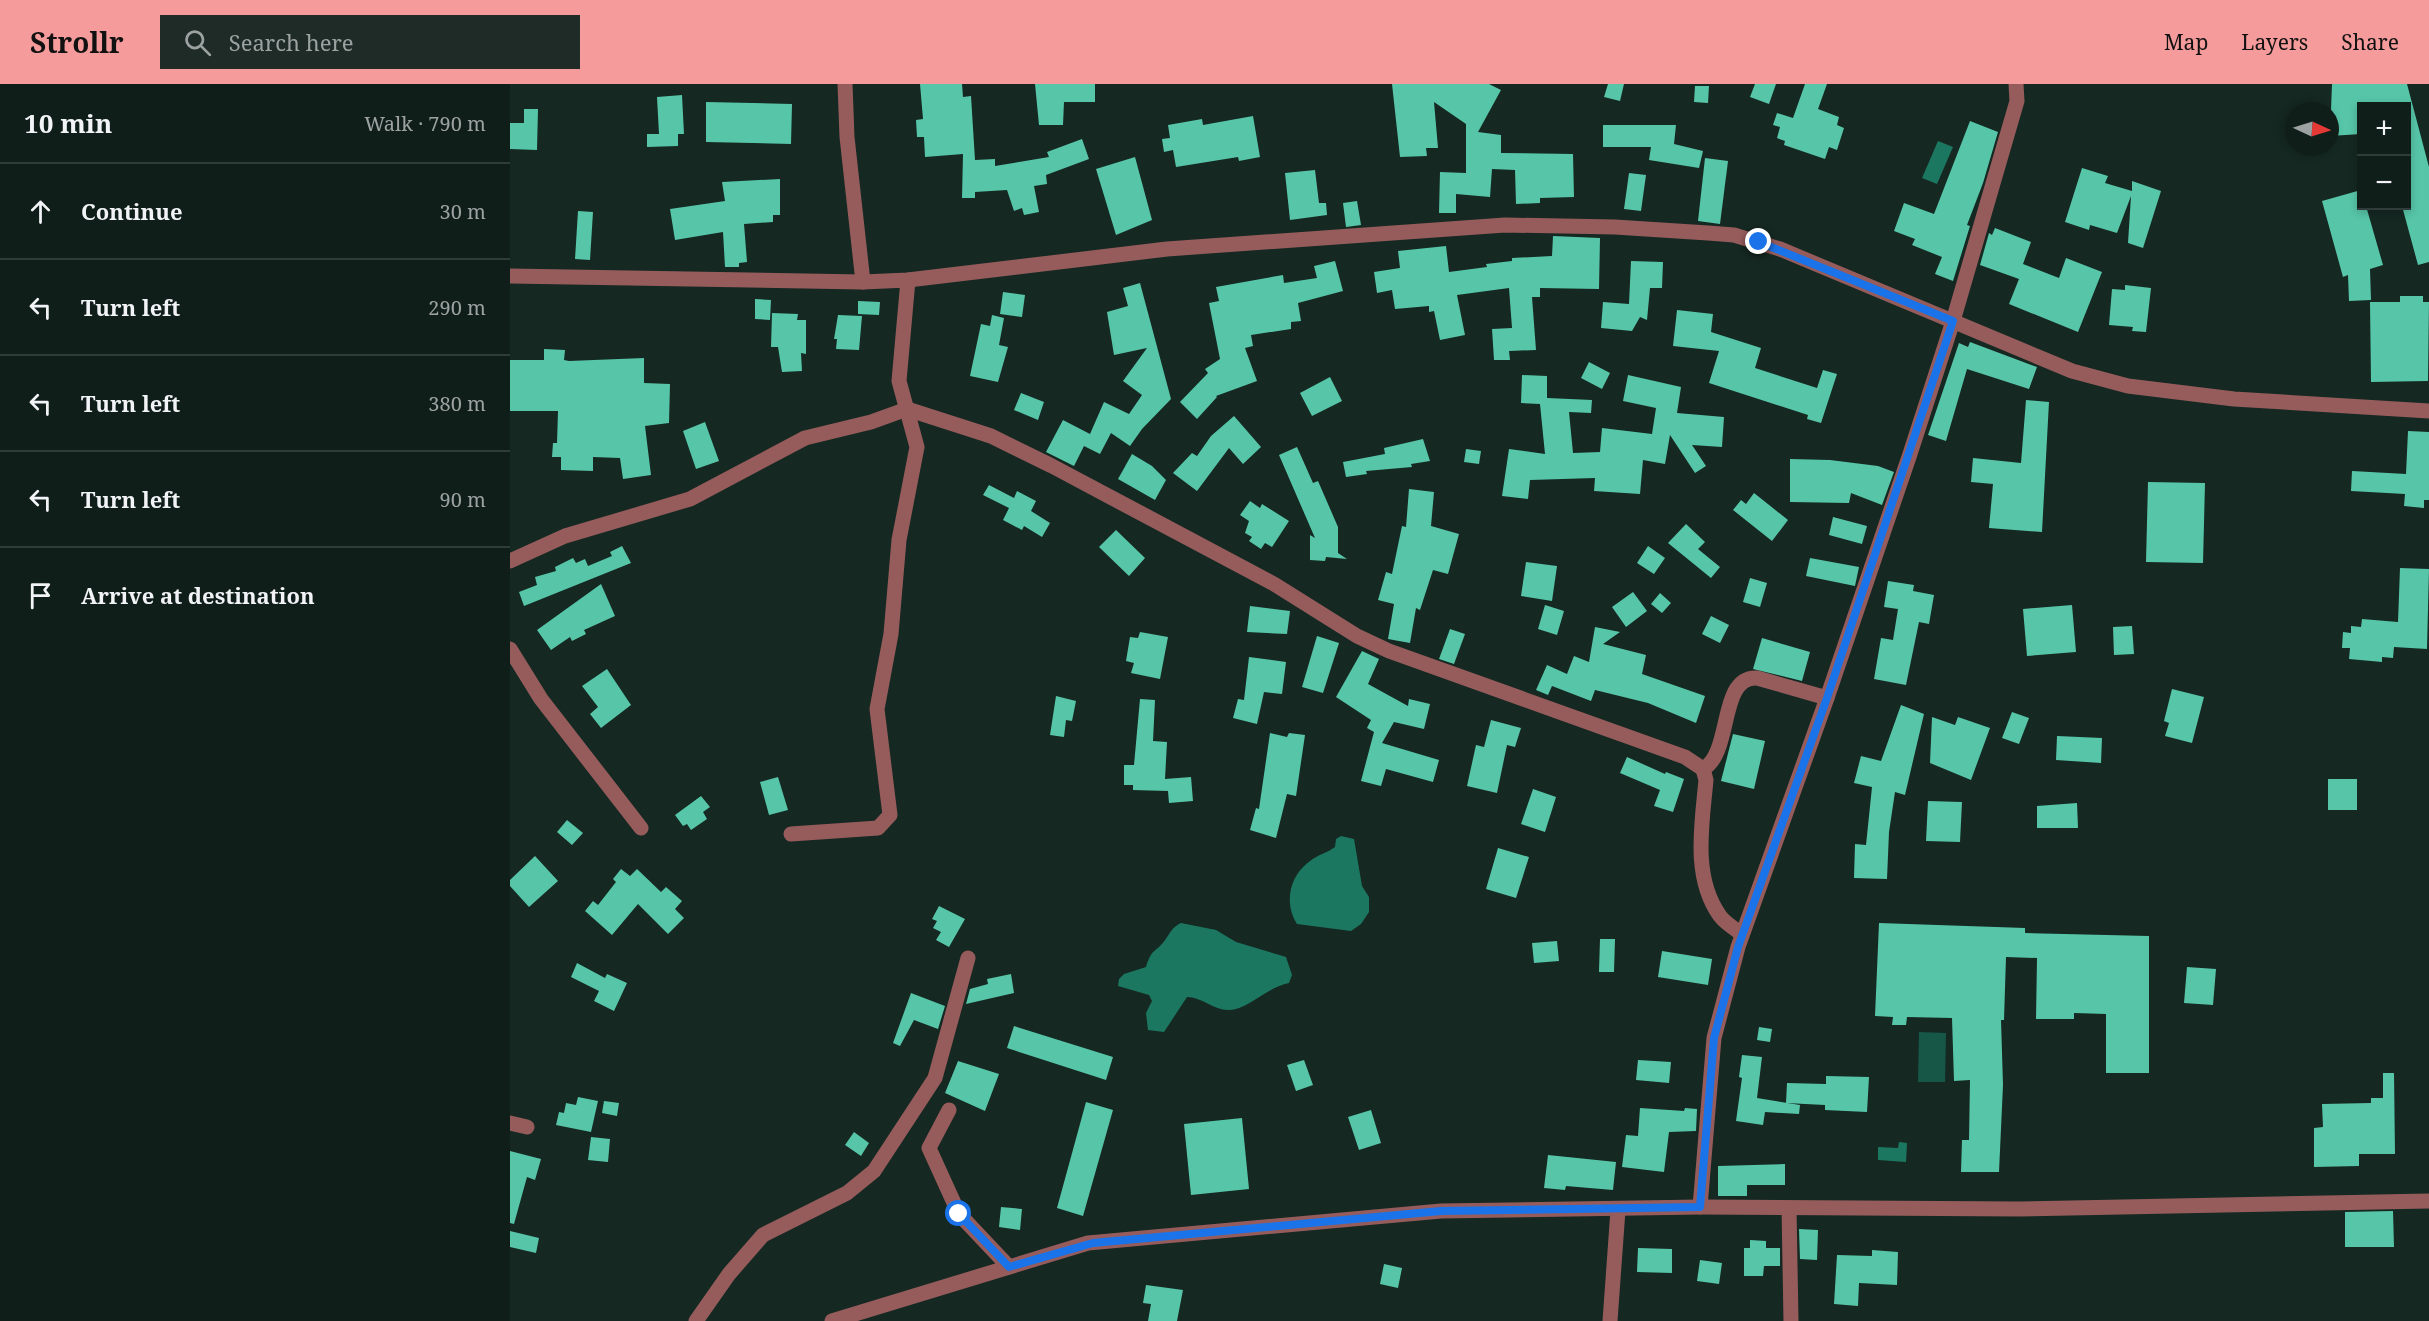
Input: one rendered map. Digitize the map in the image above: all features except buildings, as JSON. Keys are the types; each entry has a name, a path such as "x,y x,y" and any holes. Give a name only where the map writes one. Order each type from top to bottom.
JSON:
{"street":[{"path":"845,84 847,136 863,282"},
{"path":"1700,1207 1714,1038 1742,934 1827,698 1953,321 2017,101 2016,84"},
{"path":"510,276 863,282 908,280 1167,249 1505,225 1615,227 1725,234 1751,240 2072,371 2128,387 2234,399 2429,411"},
{"path":"791,834 878,828 890,815 877,709 891,634 893,592 902,523 917,457 899,381 908,280"},
{"path":"510,561 565,536 690,500 805,438 871,422 907,409 990,436 1052,466 1274,584 1357,636 1389,651 1686,757 1703,770 1706,780 1700,844 1702,872 1721,918 1742,934"},
{"path":"510,649 541,699 640,828"},
{"path":"1703,770 1712,765 1719,753 1727,712 1742,681 1757,678 1827,698"},
{"path":"696,1321 729,1274 763,1235 847,1193 874,1171 934,1078 968,958"},
{"path":"949,1110 929,1148 959,1214 1009,1267"},
{"path":"510,1123 527,1127"},
{"path":"832,1321 1088,1243 1441,1211 1700,1207 2020,1209 2429,1201"},
{"path":"1789,1208 1791,1321"},
{"path":"1610,1321 1618,1210"}],"shaded area":[{"path":"1938,141 1953,147 1937,184 1922,178"},
{"path":"1341,836 1354,839 1362,886 1369,897 1369,912 1361,924 1351,931 1297,924 1290,899 1297,874 1313,859 1335,847 1336,839"},
{"path":"1181,923 1216,930 1236,942 1286,957 1292,975 1289,983 1272,989 1242,1007 1228,1010 1187,997 1164,1032 1148,1030 1146,1013 1152,1001 1149,995 1118,986 1119,979 1124,974 1146,967 1152,953 1162,944 1173,928"},
{"path":"1919,1032 1946,1033 1945,1082 1918,1082"},
{"path":"1899,1142 1907,1143 1906,1162 1878,1160 1878,1147 1898,1148"}],"route":[{"path":"959,1214 1009,1267 1088,1243 1252,1227 1441,1211 1700,1207 1714,1038 1738,947 1827,698 1953,321 1759,242"}]}
